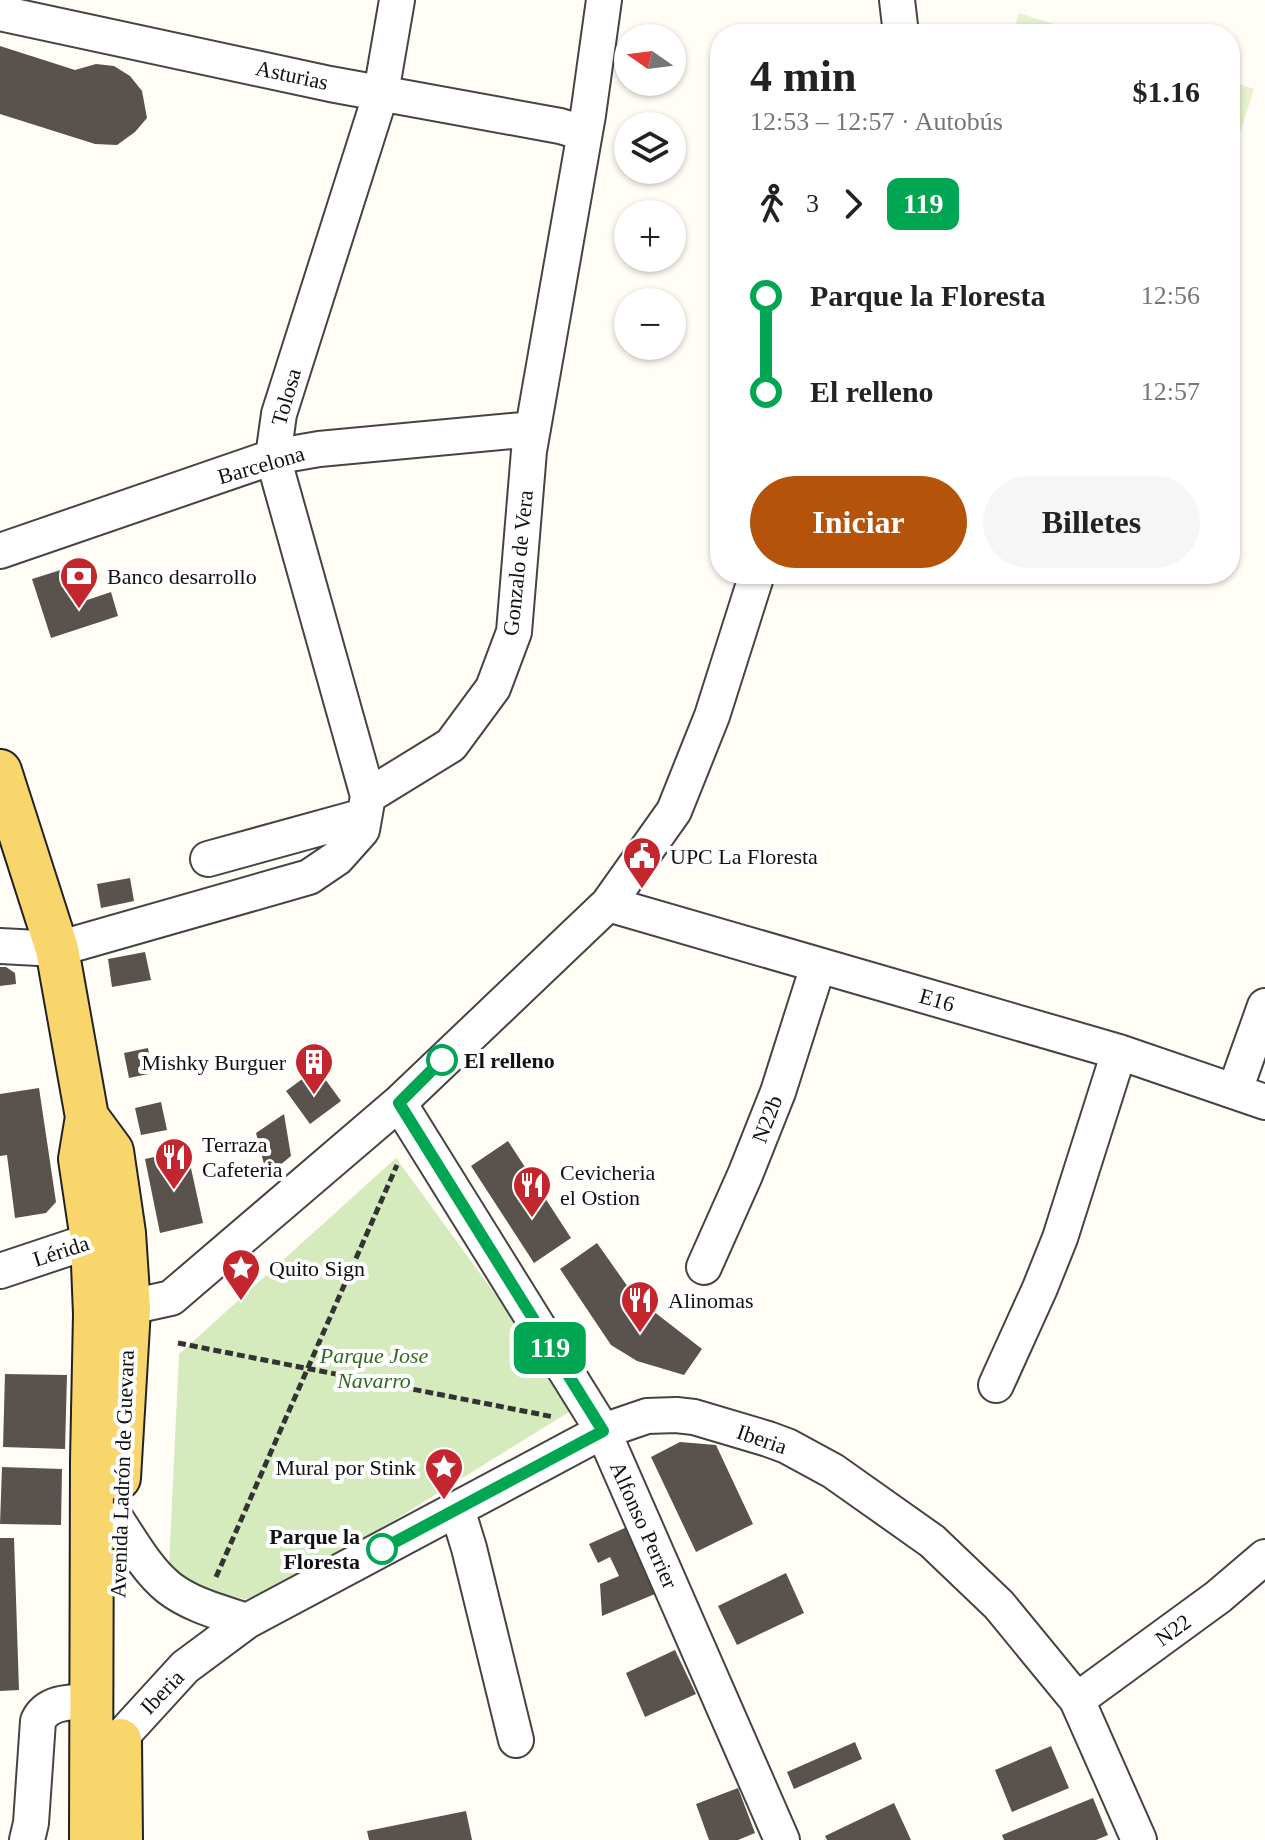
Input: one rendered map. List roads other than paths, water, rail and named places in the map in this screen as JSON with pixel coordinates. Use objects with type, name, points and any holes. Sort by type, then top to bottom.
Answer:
[{"type":"main road","name":"Avenida Ladrón de Guevara","points":[[0,771],[57,949],[87,1117],[80,1159],[108,1237],[117,1520],[121,1840]]},
{"type":"main road","name":"Avenida Ladrón de Guevara","points":[[91,1840],[92,1461],[112,1311]]},
{"type":"main road","points":[[92,1461],[117,1520]]},
{"type":"street","name":"Tolosa","points":[[366,806],[273,457],[279,414],[381,93],[397,0]]},
{"type":"street","name":"Gonzalo de Vera","points":[[0,946],[57,949],[309,877],[337,858],[362,830],[366,806],[451,745],[493,688],[514,632],[529,451],[604,0]]},
{"type":"street","points":[[897,0],[900,24]]},
{"type":"street","name":"Asturias","points":[[0,13],[584,133]]},
{"type":"street","name":"Barcelona","points":[[0,551],[273,457],[319,449],[533,429]]},
{"type":"street","points":[[112,1311],[171,1298],[399,1103],[608,904],[674,811],[712,716],[754,584]]},
{"type":"street","points":[[208,859],[366,806]]},
{"type":"street","name":"E16","points":[[608,904],[1119,1052],[1250,1096]]},
{"type":"street","name":"N22b","points":[[704,1267],[778,1092],[818,966]]},
{"type":"street","points":[[1250,1096],[1265,1006]]},
{"type":"street","points":[[996,1385],[1060,1238],[1119,1052]]},
{"type":"street","name":"Alfonso Perrier","points":[[399,1103],[603,1431],[782,1840]]},
{"type":"street","name":"Lérida","points":[[0,1271],[108,1237]]},
{"type":"street","name":"Iberia","points":[[120,1738],[185,1667],[247,1621],[603,1431],[636,1419],[659,1415],[694,1417],[768,1439],[814,1460],[909,1523],[955,1560],[999,1605],[1077,1700],[1139,1840]]},
{"type":"street","points":[[457,1509],[516,1740]]},
{"type":"street","points":[[117,1520],[144,1563],[171,1592],[203,1608],[247,1621]]},
{"type":"street","name":"N22","points":[[1077,1700],[1218,1597],[1265,1557]]},
{"type":"street","points":[[27,1840],[31,1823],[38,1721],[43,1710],[92,1701]]},
{"type":"place","name":"Banco desarrollo","points":[[79,610]]},
{"type":"place","name":"UPC La Floresta","points":[[642,890]]},
{"type":"place","name":"El relleno","points":[[442,1060]]},
{"type":"place","name":"Mishky Burguer","points":[[314,1096]]},
{"type":"place","name":"Terraza Cafeteria","points":[[174,1191]]},
{"type":"place","name":"Cevicheria el Ostion","points":[[532,1219]]},
{"type":"place","name":"Quito Sign","points":[[241,1302]]},
{"type":"place","name":"Alinomas","points":[[640,1334]]},
{"type":"place","name":"Mural por Stink","points":[[444,1501]]},
{"type":"place","name":"Parque la Floresta","points":[[382,1549]]},
{"type":"park label","name":"Parque Jose Navarro","points":[[374,1368]]}]
